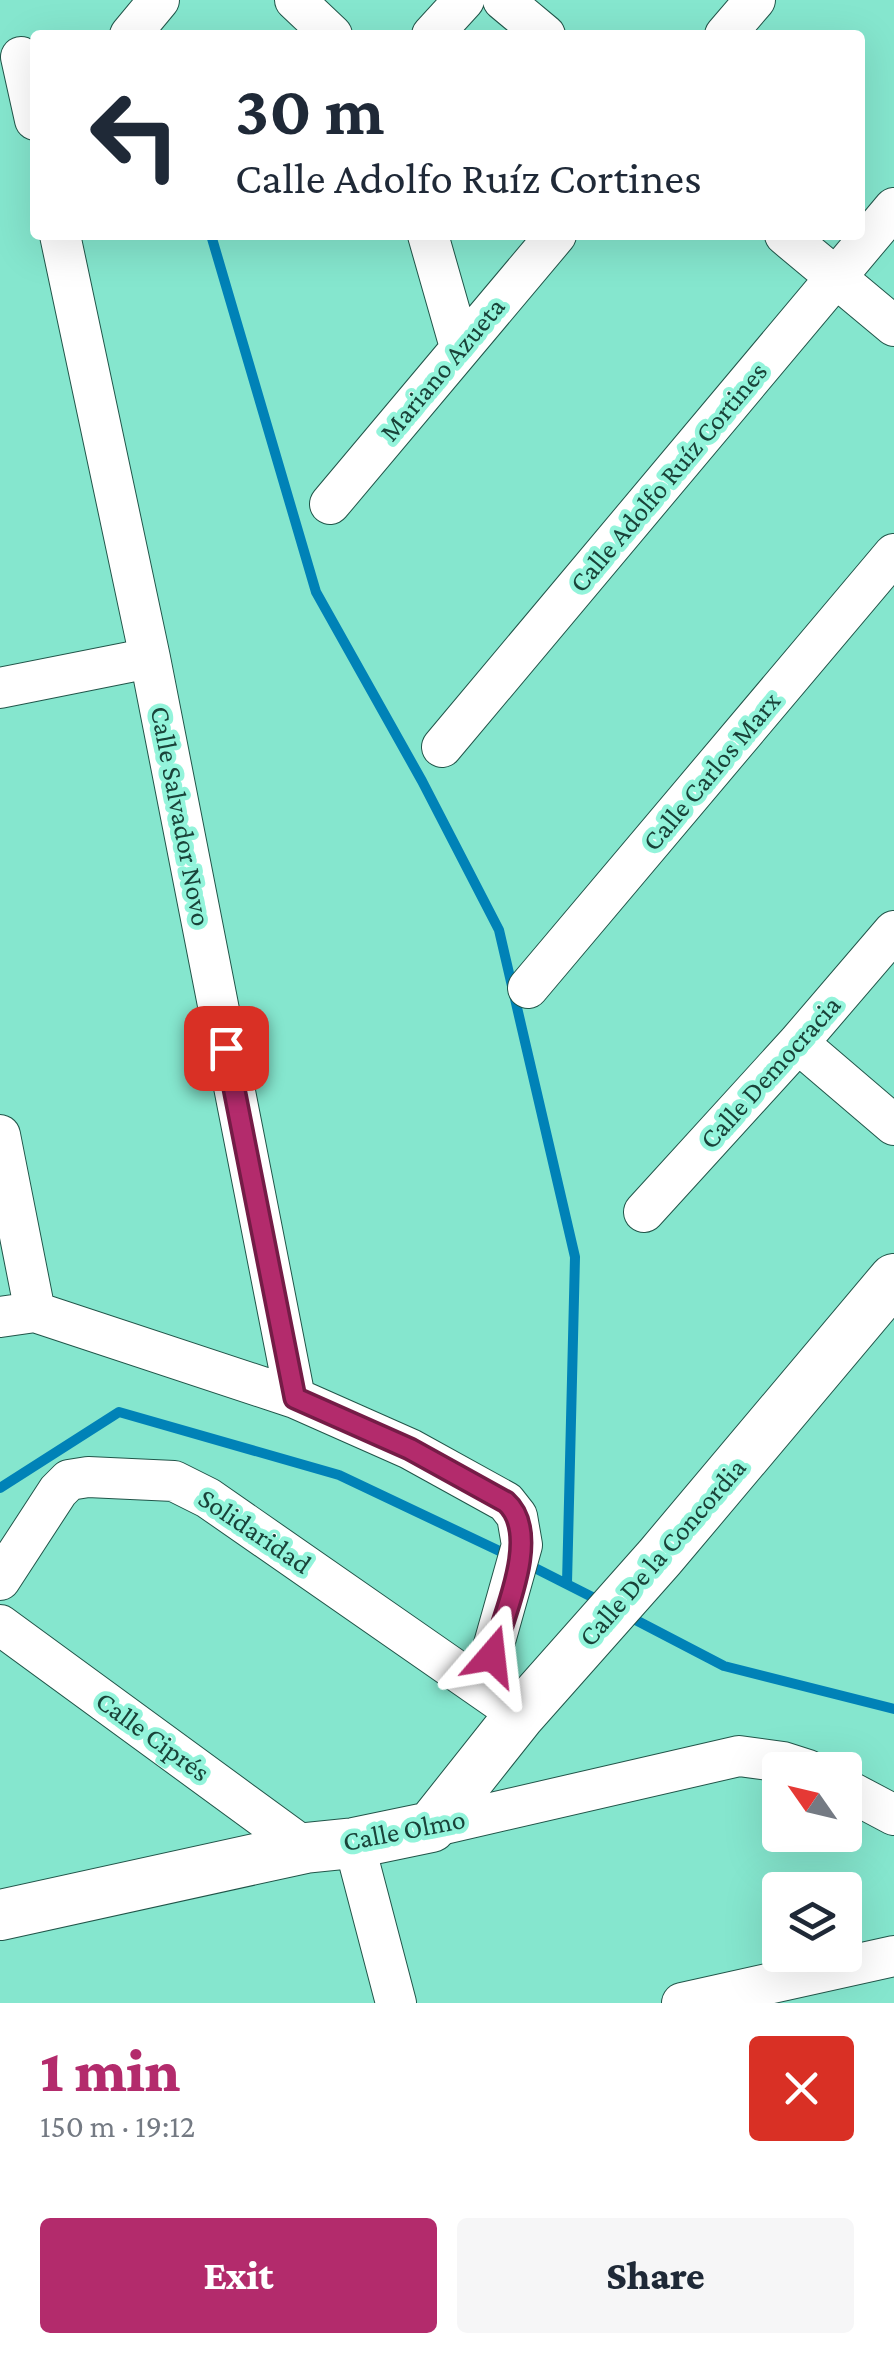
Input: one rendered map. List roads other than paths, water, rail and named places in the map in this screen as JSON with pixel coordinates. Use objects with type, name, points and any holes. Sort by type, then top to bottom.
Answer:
[{"type":"street","points":[[295,0],[327,30]]},
{"type":"street","points":[[437,30],[464,0]]},
{"type":"street","points":[[503,0],[539,30]]},
{"type":"street","points":[[730,30],[755,0]]},
{"type":"street","points":[[21,57],[30,98]]},
{"type":"street","name":"Calle Adolfo Ruíz Cortines","points":[[442,747],[894,208]]},
{"type":"street","name":"Calle Salvador Novo","points":[[61,240],[150,658],[295,1398]]},
{"type":"street","points":[[429,240],[460,346]]},
{"type":"street","name":"Mariano Azueta","points":[[330,504],[552,240]]},
{"type":"street","points":[[790,240],[894,326]]},
{"type":"street","name":"Calle Carlos Marx","points":[[528,988],[894,554]]},
{"type":"street","points":[[0,688],[150,658]]},
{"type":"street","name":"Calle Democracia","points":[[644,1212],[894,931]]},
{"type":"street","points":[[798,1043],[894,1125]]},
{"type":"street","points":[[0,1135],[17,1315],[295,1398],[410,1449],[512,1508],[521,1528],[520,1562],[500,1701]]},
{"type":"street","name":"Calle De la Concordia","points":[[431,1826],[500,1701],[581,1647],[894,1279]]},
{"type":"street","name":"Solidaridad","points":[[0,1580],[69,1480],[174,1480],[208,1498],[500,1701]]},
{"type":"street","name":"Calle Ciprés","points":[[0,1625],[305,1848]]},
{"type":"street","name":"Calle Olmo","points":[[0,1915],[305,1848],[431,1826],[740,1756],[762,1759]]},
{"type":"street","points":[[862,1798],[894,1814]]},
{"type":"street","points":[[354,1842],[396,2003]]},
{"type":"street","points":[[682,2003],[894,1956]]},
{"type":"waterway","points":[[212,240],[316,592],[422,781],[499,930],[575,1257],[567,1583]]},
{"type":"waterway","points":[[0,1488],[119,1412],[339,1475],[510,1556]]},
{"type":"waterway","points":[[525,1563],[604,1603]]},
{"type":"waterway","points":[[628,1616],[724,1666],[894,1709]]}]
